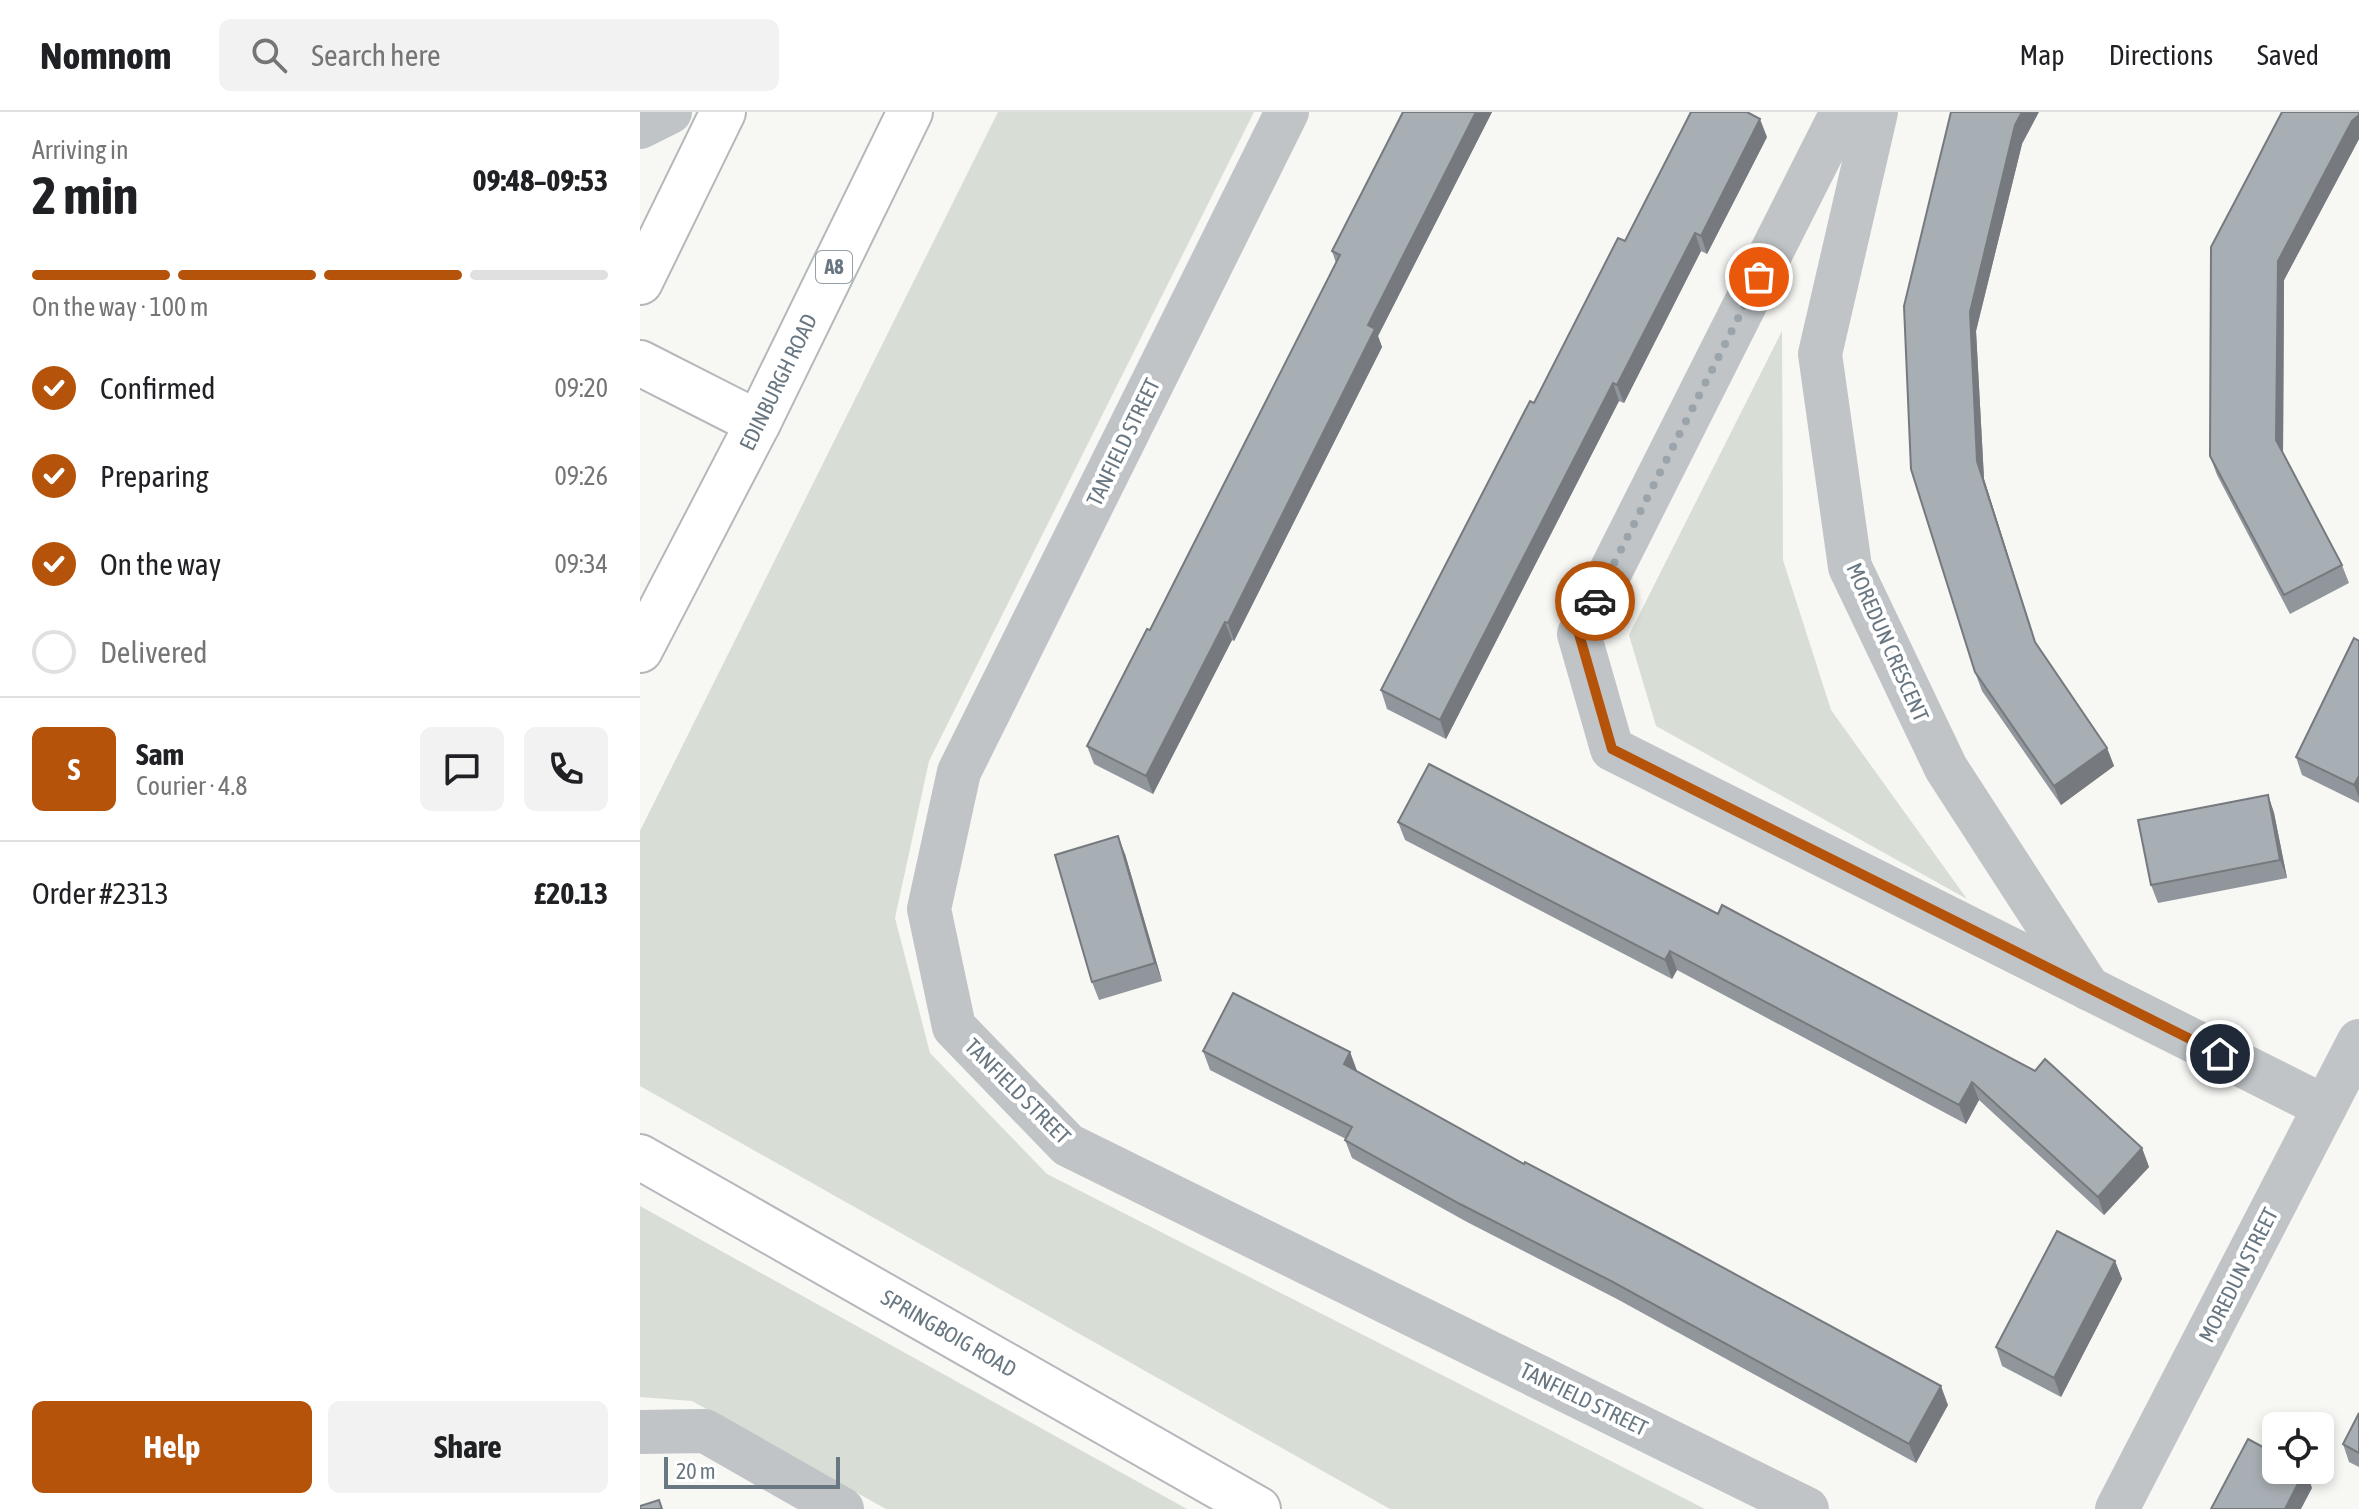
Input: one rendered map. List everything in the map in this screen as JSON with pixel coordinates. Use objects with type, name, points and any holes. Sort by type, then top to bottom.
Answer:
[{"type":"main road","points":[[640,282],[723,112]]},
{"type":"main road","name":"EDINBURGH ROAD","points":[[640,650],[758,423],[910,112]]},
{"type":"main road","points":[[640,363],[758,423]]},
{"type":"main road","name":"SPRINGBOIG ROAD","points":[[640,1157],[1258,1509]]},
{"type":"street","points":[[640,127],[670,112]]},
{"type":"street","name":"TANFIELD STREET","points":[[1287,112],[959,772],[929,909],[954,1027],[1068,1145],[1807,1509]]},
{"type":"street","points":[[1842,112],[1579,634],[1612,749],[2325,1107]]},
{"type":"street","name":"MOREDUN CRESCENT","points":[[1876,112],[1820,354],[1850,567],[1946,768],[2089,989]]},
{"type":"street","name":"MOREDUN STREET","points":[[2117,1509],[2359,1041]]},
{"type":"street","points":[[640,1432],[705,1431],[842,1509]]},
{"type":"shaded area","points":[[998,112],[1254,112],[929,761],[895,918],[930,1053],[1047,1174],[1705,1509],[1390,1509],[640,1086],[640,831]]},
{"type":"shaded area","points":[[1782,331],[1783,560],[1831,710],[1967,899],[1656,726],[1629,635]]},
{"type":"shaded area","points":[[640,1206],[1187,1509],[886,1509],[692,1401],[640,1397]]},
{"type":"building","points":[[1403,112],[1476,112],[1368,325],[1375,329],[1228,623],[1225,622],[1146,776],[1087,746],[1147,629],[1150,630],[1340,255],[1332,251]]},
{"type":"building","points":[[1691,112],[1747,112],[1760,119],[1701,236],[1695,233],[1617,385],[1613,383],[1440,720],[1381,690],[1530,401],[1534,403],[1618,238],[1625,241]]},
{"type":"building","points":[[1951,112],[2022,112],[2015,125],[1970,312],[1977,461],[2035,642],[2107,748],[2054,786],[1975,672],[1911,469],[1904,306]]},
{"type":"building","points":[[2282,112],[2359,112],[2278,261],[2276,440],[2342,565],[2284,595],[2210,456],[2211,247]]},
{"type":"building","points":[[2354,638],[2359,641],[2359,776],[2354,785],[2296,757]]},
{"type":"building","points":[[1429,764],[1718,914],[1722,905],[2035,1071],[2045,1059],[2142,1148],[2098,1197],[1972,1082],[1959,1105],[1670,951],[1665,960],[1398,822]]},
{"type":"building","points":[[2268,795],[2280,860],[2151,885],[2138,820]]},
{"type":"building","points":[[1118,836],[1155,963],[1092,982],[1055,855]]},
{"type":"building","points":[[1233,993],[1350,1052],[1344,1064],[1524,1164],[1676,1242],[1941,1386],[1909,1444],[1345,1140],[1352,1127],[1203,1051]]},
{"type":"building","points":[[2057,1231],[2115,1261],[2054,1378],[1996,1347]]},
{"type":"building","points":[[2359,1413],[2359,1453],[2343,1444]]},
{"type":"building","points":[[2248,1439],[2262,1446],[2262,1484],[2298,1484],[2285,1509],[2211,1509]]},
{"type":"building","points":[[659,1500],[662,1509],[640,1509],[640,1506]]},
{"type":"way so far","points":[[1595,601],[1759,277]]},
{"type":"route","points":[[1595,601],[1579,634],[1612,749],[2220,1054]]}]
